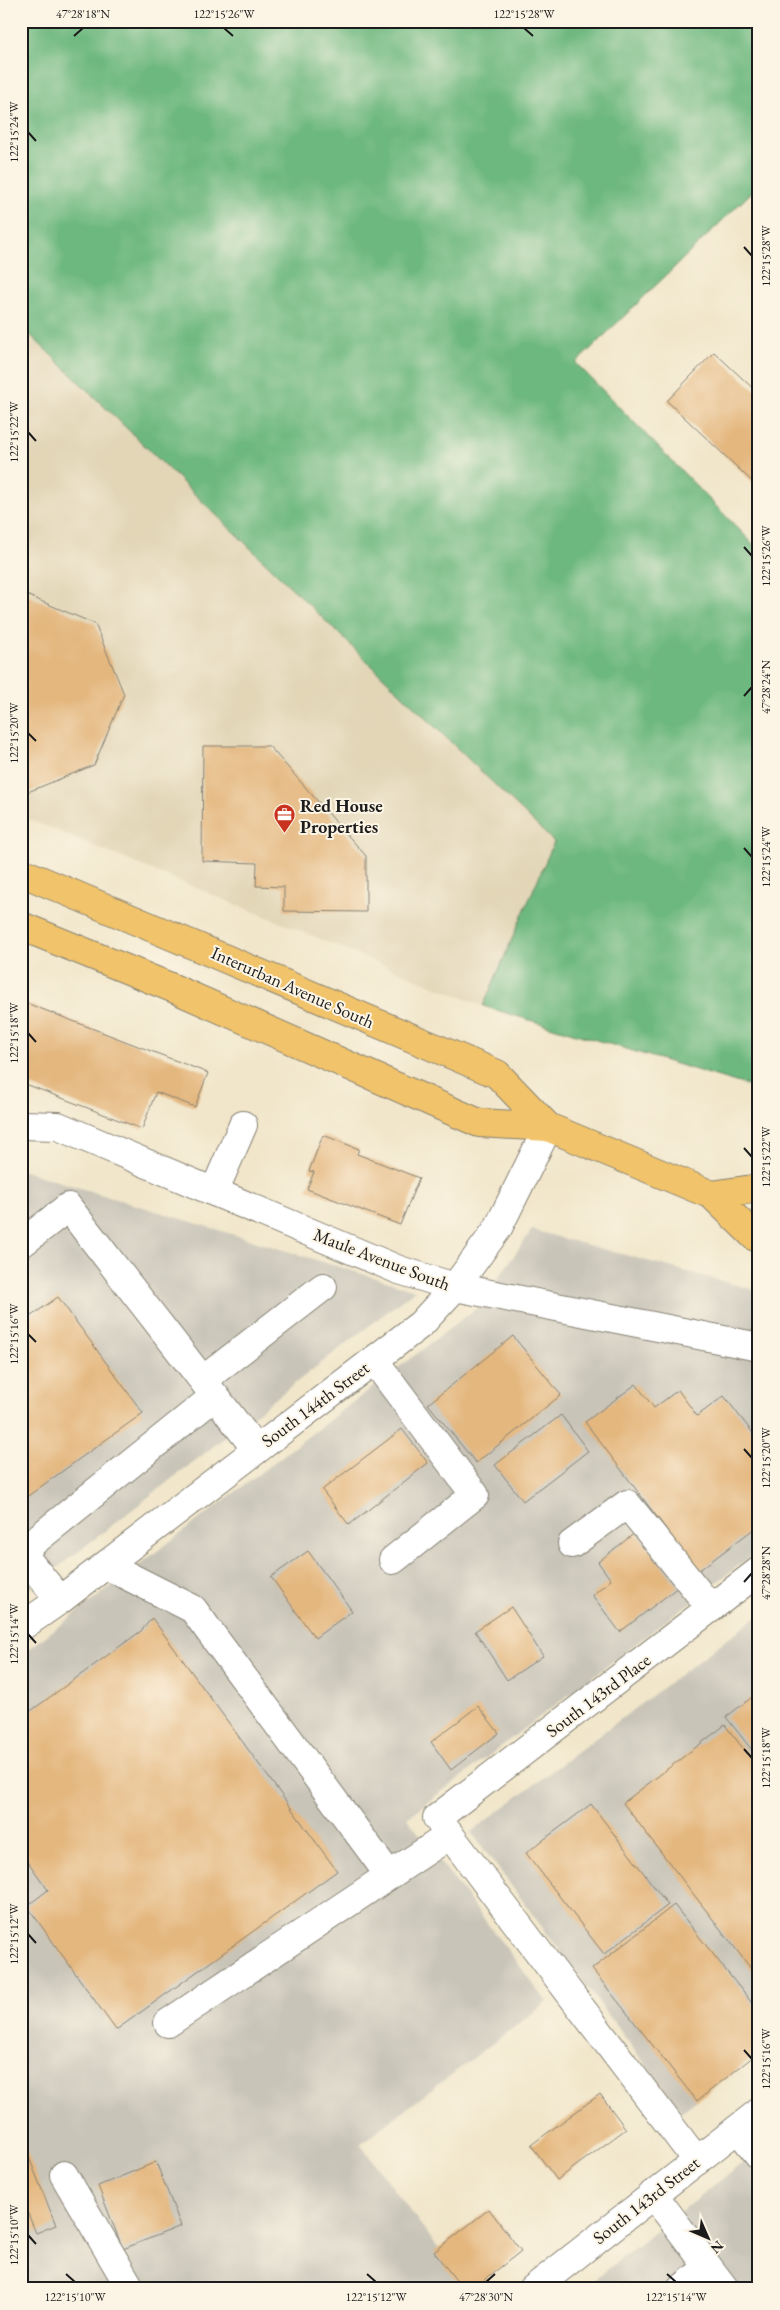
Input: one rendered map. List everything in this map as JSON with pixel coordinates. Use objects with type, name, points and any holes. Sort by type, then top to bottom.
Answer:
[{"type":"main road","name":"Interurban Avenue South","points":[[21,872],[497,1074],[548,1127]]},
{"type":"main road","name":"Interurban Avenue South","points":[[21,926],[174,989],[479,1123],[548,1127],[712,1195],[755,1237],[759,1238]]},
{"type":"main road","points":[[712,1195],[759,1188]]},
{"type":"street","name":"Maule Avenue South","points":[[21,1125],[58,1126],[399,1270],[455,1287],[759,1347]]},
{"type":"street","points":[[214,1192],[243,1125]]},
{"type":"street","name":"South 144th Street","points":[[21,1626],[60,1600],[421,1324],[455,1287],[498,1228],[548,1127]]},
{"type":"street","points":[[21,1244],[68,1207],[256,1449]]},
{"type":"street","points":[[60,1600],[21,1552],[323,1287]]},
{"type":"street","points":[[374,1360],[475,1495],[393,1560]]},
{"type":"street","points":[[572,1544],[627,1504],[711,1608]]},
{"type":"street","points":[[106,1565],[193,1609],[390,1875]]},
{"type":"street","name":"South 143rd Place","points":[[168,2023],[390,1875],[443,1826],[759,1571]]},
{"type":"street","points":[[443,1826],[697,2161]]},
{"type":"street","name":"South 143rd Street","points":[[533,2289],[759,2112]]},
{"type":"street","points":[[738,2129],[759,2155]]},
{"type":"street","points":[[64,2175],[130,2289]]},
{"type":"street","points":[[654,2194],[724,2289]]},
{"type":"street","points":[[681,2289],[708,2267]]},
{"type":"shaded area","points":[[21,326],[554,842],[483,1006],[21,816]]},
{"type":"shaded area","points":[[21,1170],[415,1290],[21,1596]]},
{"type":"shaded area","points":[[532,1230],[759,1291],[759,1550],[407,1818],[547,2002],[360,2144],[469,2289],[21,2289],[21,1655],[478,1307]]},
{"type":"shaded area","points":[[759,1615],[759,2053],[681,2112],[471,1832]]},
{"type":"shaded area","points":[[759,2150],[759,2289],[583,2289],[627,2254]]},
{"type":"green space","points":[[21,21],[759,21],[759,185],[576,363],[759,550],[759,1089],[483,1006],[554,842],[21,326]]},
{"type":"building","points":[[714,352],[759,394],[759,488],[667,401]]},
{"type":"building","points":[[24,594],[95,624],[124,694],[94,765],[23,794],[21,793],[21,595]]},
{"type":"building","points":[[203,746],[269,746],[366,856],[366,912],[284,911],[284,887],[256,886],[257,863],[202,861]]},
{"type":"building","points":[[21,1001],[208,1073],[195,1107],[156,1092],[142,1129],[23,1083],[21,1088]]},
{"type":"building","points":[[323,1135],[359,1149],[357,1154],[419,1178],[400,1225],[307,1189],[314,1172],[309,1171]]},
{"type":"building","points":[[58,1297],[143,1413],[21,1501],[21,1323]]},
{"type":"building","points":[[513,1336],[561,1395],[476,1463],[428,1404]]},
{"type":"building","points":[[636,1384],[654,1408],[678,1390],[697,1416],[724,1396],[759,1441],[759,1525],[698,1571],[585,1422]]},
{"type":"building","points":[[561,1415],[588,1451],[523,1501],[495,1465]]},
{"type":"building","points":[[402,1429],[428,1463],[349,1525],[322,1490]]},
{"type":"building","points":[[636,1532],[678,1587],[620,1632],[592,1595],[611,1580],[598,1562]]},
{"type":"building","points":[[308,1551],[352,1611],[315,1638],[271,1577]]},
{"type":"building","points":[[511,1607],[543,1656],[507,1680],[475,1631]]},
{"type":"building","points":[[152,1618],[337,1871],[116,2030],[27,1906],[48,1890],[21,1852],[21,1718],[141,1631]]},
{"type":"building","points":[[759,1692],[759,1759],[726,1717]]},
{"type":"building","points":[[478,1706],[499,1733],[451,1770],[431,1742]]},
{"type":"building","points":[[725,1725],[759,1769],[759,1979],[623,1803]]},
{"type":"building","points":[[591,1804],[668,1905],[604,1954],[526,1853]]},
{"type":"building","points":[[674,1905],[759,2012],[759,2052],[697,2101],[592,1969]]},
{"type":"building","points":[[600,2094],[626,2129],[557,2180],[531,2145]]},
{"type":"building","points":[[26,2150],[56,2225],[36,2233],[21,2197],[21,2152]]},
{"type":"building","points":[[156,2162],[181,2226],[123,2249],[98,2186]]},
{"type":"building","points":[[489,2209],[521,2251],[473,2289],[463,2289],[434,2252]]},
{"type":"place","name":"Red House Properties","points":[[284,834]]}]
